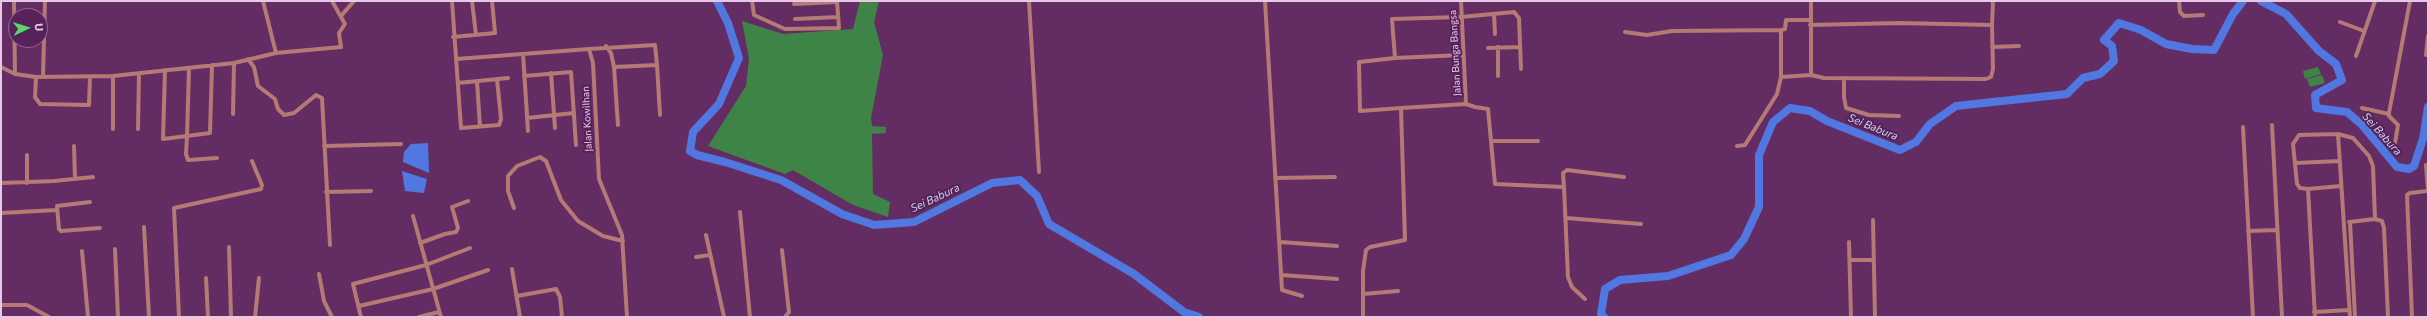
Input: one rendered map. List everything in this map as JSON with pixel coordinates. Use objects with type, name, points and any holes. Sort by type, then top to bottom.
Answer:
[{"type":"street","points":[[14,1],[15,74]]},
{"type":"street","points":[[43,77],[45,1]]},
{"type":"street","points":[[263,1],[276,53]]},
{"type":"street","points":[[1,67],[15,74],[36,77],[113,76],[234,63],[276,53],[341,47],[339,33],[345,24],[332,1]]},
{"type":"street","points":[[341,16],[354,1]]},
{"type":"street","points":[[452,1],[453,37],[458,83],[460,127],[500,125],[497,79]]},
{"type":"street","points":[[472,1],[476,35]]},
{"type":"street","points":[[453,37],[495,33],[492,1]]},
{"type":"street","points":[[752,1],[754,15],[782,29],[839,28],[837,1],[794,4]]},
{"type":"street","points":[[1029,1],[1039,172]]},
{"type":"street","points":[[1265,1],[1283,291],[1302,296]]},
{"type":"street","name":"Jalan Bunga Bangsa","points":[[1461,1],[1462,55],[1466,104]]},
{"type":"street","points":[[1811,1],[1811,75]]},
{"type":"street","points":[[1781,77],[1811,75],[1814,77],[1844,78],[1986,79],[1991,77],[1993,69],[1993,1]]},
{"type":"street","points":[[2179,1],[2180,12],[2184,16],[2203,15]]},
{"type":"street","points":[[2356,56],[2375,1]]},
{"type":"street","points":[[2389,114],[2410,1]]},
{"type":"street","points":[[1395,58],[1392,19],[1461,17],[1514,12],[1517,14],[1521,69]]},
{"type":"street","points":[[1494,14],[1495,34]]},
{"type":"street","points":[[795,19],[838,17]]},
{"type":"street","points":[[1737,146],[1744,146],[1777,94],[1781,77],[1782,30],[1785,29],[1786,20],[1810,20]]},
{"type":"street","points":[[2340,22],[2364,31]]},
{"type":"street","points":[[1810,25],[1899,23],[1992,25]]},
{"type":"street","points":[[1625,32],[1647,35],[1672,31],[1782,30]]},
{"type":"street","points":[[2426,55],[2428,36]]},
{"type":"street","points":[[456,60],[589,49],[606,46],[654,44],[657,65],[660,115]]},
{"type":"street","points":[[606,46],[611,53],[614,68],[618,124]]},
{"type":"street","points":[[1488,48],[1520,46]]},
{"type":"street","points":[[1992,47],[2019,46]]},
{"type":"street","points":[[1498,47],[1498,76]]},
{"type":"street","name":"Jalan Kowilhan","points":[[589,49],[592,63],[599,179],[624,241],[627,317]]},
{"type":"street","points":[[523,54],[528,131]]},
{"type":"street","points":[[1462,55],[1395,58],[1359,62],[1360,111],[1466,104],[1475,108],[1488,109],[1495,184],[1564,187]]},
{"type":"street","points":[[248,59],[254,67],[258,86],[275,99],[278,109],[284,115],[300,110],[314,96],[321,97],[330,245]]},
{"type":"street","points":[[233,114],[234,63]]},
{"type":"street","points":[[165,70],[163,139],[210,134],[212,65]]},
{"type":"street","points":[[614,68],[657,65]]},
{"type":"street","points":[[189,68],[188,160],[217,158]]},
{"type":"street","points":[[524,76],[571,72],[576,145]]},
{"type":"street","points":[[138,129],[139,73]]},
{"type":"street","points":[[551,73],[554,128]]},
{"type":"street","points":[[113,76],[113,128]]},
{"type":"street","points":[[36,77],[35,97],[40,104],[89,105],[90,77]]},
{"type":"street","points":[[458,83],[508,78]]},
{"type":"street","points":[[1844,78],[1844,97],[1846,108],[1869,114],[1899,116]]},
{"type":"street","points":[[477,81],[480,127]]},
{"type":"street","points":[[1363,317],[1364,260],[1366,250],[1370,247],[1405,240],[1401,108]]},
{"type":"street","points":[[2362,108],[2389,114],[2398,125],[2395,143]]},
{"type":"street","points":[[528,118],[574,113]]},
{"type":"street","points":[[2272,125],[2282,317]]},
{"type":"street","points":[[2244,127],[2253,317]]},
{"type":"street","points":[[2338,134],[2350,317]]},
{"type":"street","points":[[2341,186],[2308,189],[2298,186],[2293,144],[2296,137],[2302,135],[2338,134],[2353,138],[2372,161],[2375,219]]},
{"type":"street","points":[[1492,141],[1538,141]]},
{"type":"street","points":[[324,146],[401,144]]},
{"type":"street","points":[[74,146],[75,178]]},
{"type":"street","points":[[27,155],[27,183]]},
{"type":"street","points":[[514,208],[508,191],[508,176],[517,166],[540,157],[546,161],[561,200],[578,221],[598,234],[610,239],[624,241]]},
{"type":"street","points":[[179,317],[174,208],[260,189],[262,185],[252,161]]},
{"type":"street","points":[[2295,163],[2340,161]]},
{"type":"street","points":[[2412,317],[2407,195],[2410,193],[2428,191],[2426,165]]},
{"type":"street","points":[[1585,299],[1572,287],[1568,277],[1564,173],[1567,170],[1624,177]]},
{"type":"street","points":[[1,183],[27,183],[93,177]]},
{"type":"street","points":[[1275,178],[1335,177]]},
{"type":"street","points":[[2308,189],[2315,317]]},
{"type":"street","points":[[326,192],[371,191]]},
{"type":"street","points":[[420,243],[445,234],[456,232],[458,228],[452,208],[468,201]]},
{"type":"street","points":[[1,213],[56,210],[58,206],[90,202]]},
{"type":"street","points":[[56,210],[61,231],[100,228]]},
{"type":"street","points":[[740,212],[750,317]]},
{"type":"street","points":[[413,216],[441,317]]},
{"type":"street","points":[[1566,218],[1641,224]]},
{"type":"street","points":[[2344,222],[2375,219],[2382,221],[2384,228],[2388,317]]},
{"type":"street","points":[[1873,220],[1875,317]]},
{"type":"street","points":[[2350,222],[2355,317]]},
{"type":"street","points":[[144,227],[149,317]]},
{"type":"street","points":[[2248,231],[2277,230]]},
{"type":"street","points":[[706,235],[724,317]]},
{"type":"street","points":[[1280,242],[1337,246]]},
{"type":"street","points":[[1849,242],[1851,317]]},
{"type":"street","points":[[229,247],[231,317]]},
{"type":"street","points":[[361,317],[354,284],[426,265],[470,248]]},
{"type":"street","points":[[115,249],[118,317]]},
{"type":"street","points":[[782,250],[789,312],[785,317]]},
{"type":"street","points":[[82,251],[88,317]]},
{"type":"street","points":[[696,257],[710,255]]},
{"type":"street","points":[[1850,260],[1873,260]]},
{"type":"street","points":[[512,269],[520,317]]},
{"type":"street","points":[[359,306],[433,289],[488,270]]},
{"type":"street","points":[[319,274],[324,301],[332,317]]},
{"type":"street","points":[[1282,275],[1338,279]]},
{"type":"street","points":[[206,278],[208,317]]},
{"type":"street","points":[[255,317],[259,278]]},
{"type":"street","points":[[517,296],[556,289],[560,297],[562,317]]},
{"type":"street","points":[[1363,294],[1398,292]]},
{"type":"street","points":[[1,305],[27,305],[49,317]]},
{"type":"street","points":[[2314,312],[2349,310]]},
{"type":"street","points":[[419,317],[440,312]]},
{"type":"green space","points":[[860,1],[879,1],[874,22],[883,55],[871,118],[872,126],[886,127],[886,133],[872,134],[873,194],[890,202],[888,217],[853,205],[793,170],[785,174],[708,146],[746,86],[749,59],[742,21],[783,34],[853,29]]},
{"type":"green space","points":[[2318,67],[2321,74],[2305,79],[2303,71]]},
{"type":"green space","points":[[2322,75],[2325,83],[2310,87],[2307,79]]},
{"type":"water","points":[[428,143],[429,173],[403,162],[404,152],[411,144]]},
{"type":"water","points":[[402,171],[427,179],[424,193],[405,191]]},
{"type":"waterway","name":"Sei Babura","points":[[717,1],[728,23],[739,58],[719,104],[693,132],[690,151],[697,155],[725,162],[781,180],[842,214],[874,225],[914,222],[992,183],[1020,180],[1037,196],[1049,224],[1134,274],[1184,312],[1199,317]]},
{"type":"waterway","name":"Sei Babura","points":[[1604,317],[1601,314],[1605,289],[1620,280],[1668,276],[1731,255],[1744,239],[1759,207],[1759,155],[1773,122],[1790,108],[1810,111],[1827,121],[1900,150],[1916,142],[1930,124],[1956,106],[2067,94],[2083,78],[2100,74],[2114,61],[2112,46],[2104,40],[2119,23],[2141,30],[2166,44],[2192,49],[2214,50],[2233,14],[2243,1]]},
{"type":"waterway","name":"Sei Babura","points":[[2261,1],[2286,14],[2319,51],[2336,64],[2342,80],[2315,95],[2316,108],[2347,112],[2362,125],[2397,167],[2409,169],[2414,166],[2423,139],[2428,107]]}]
